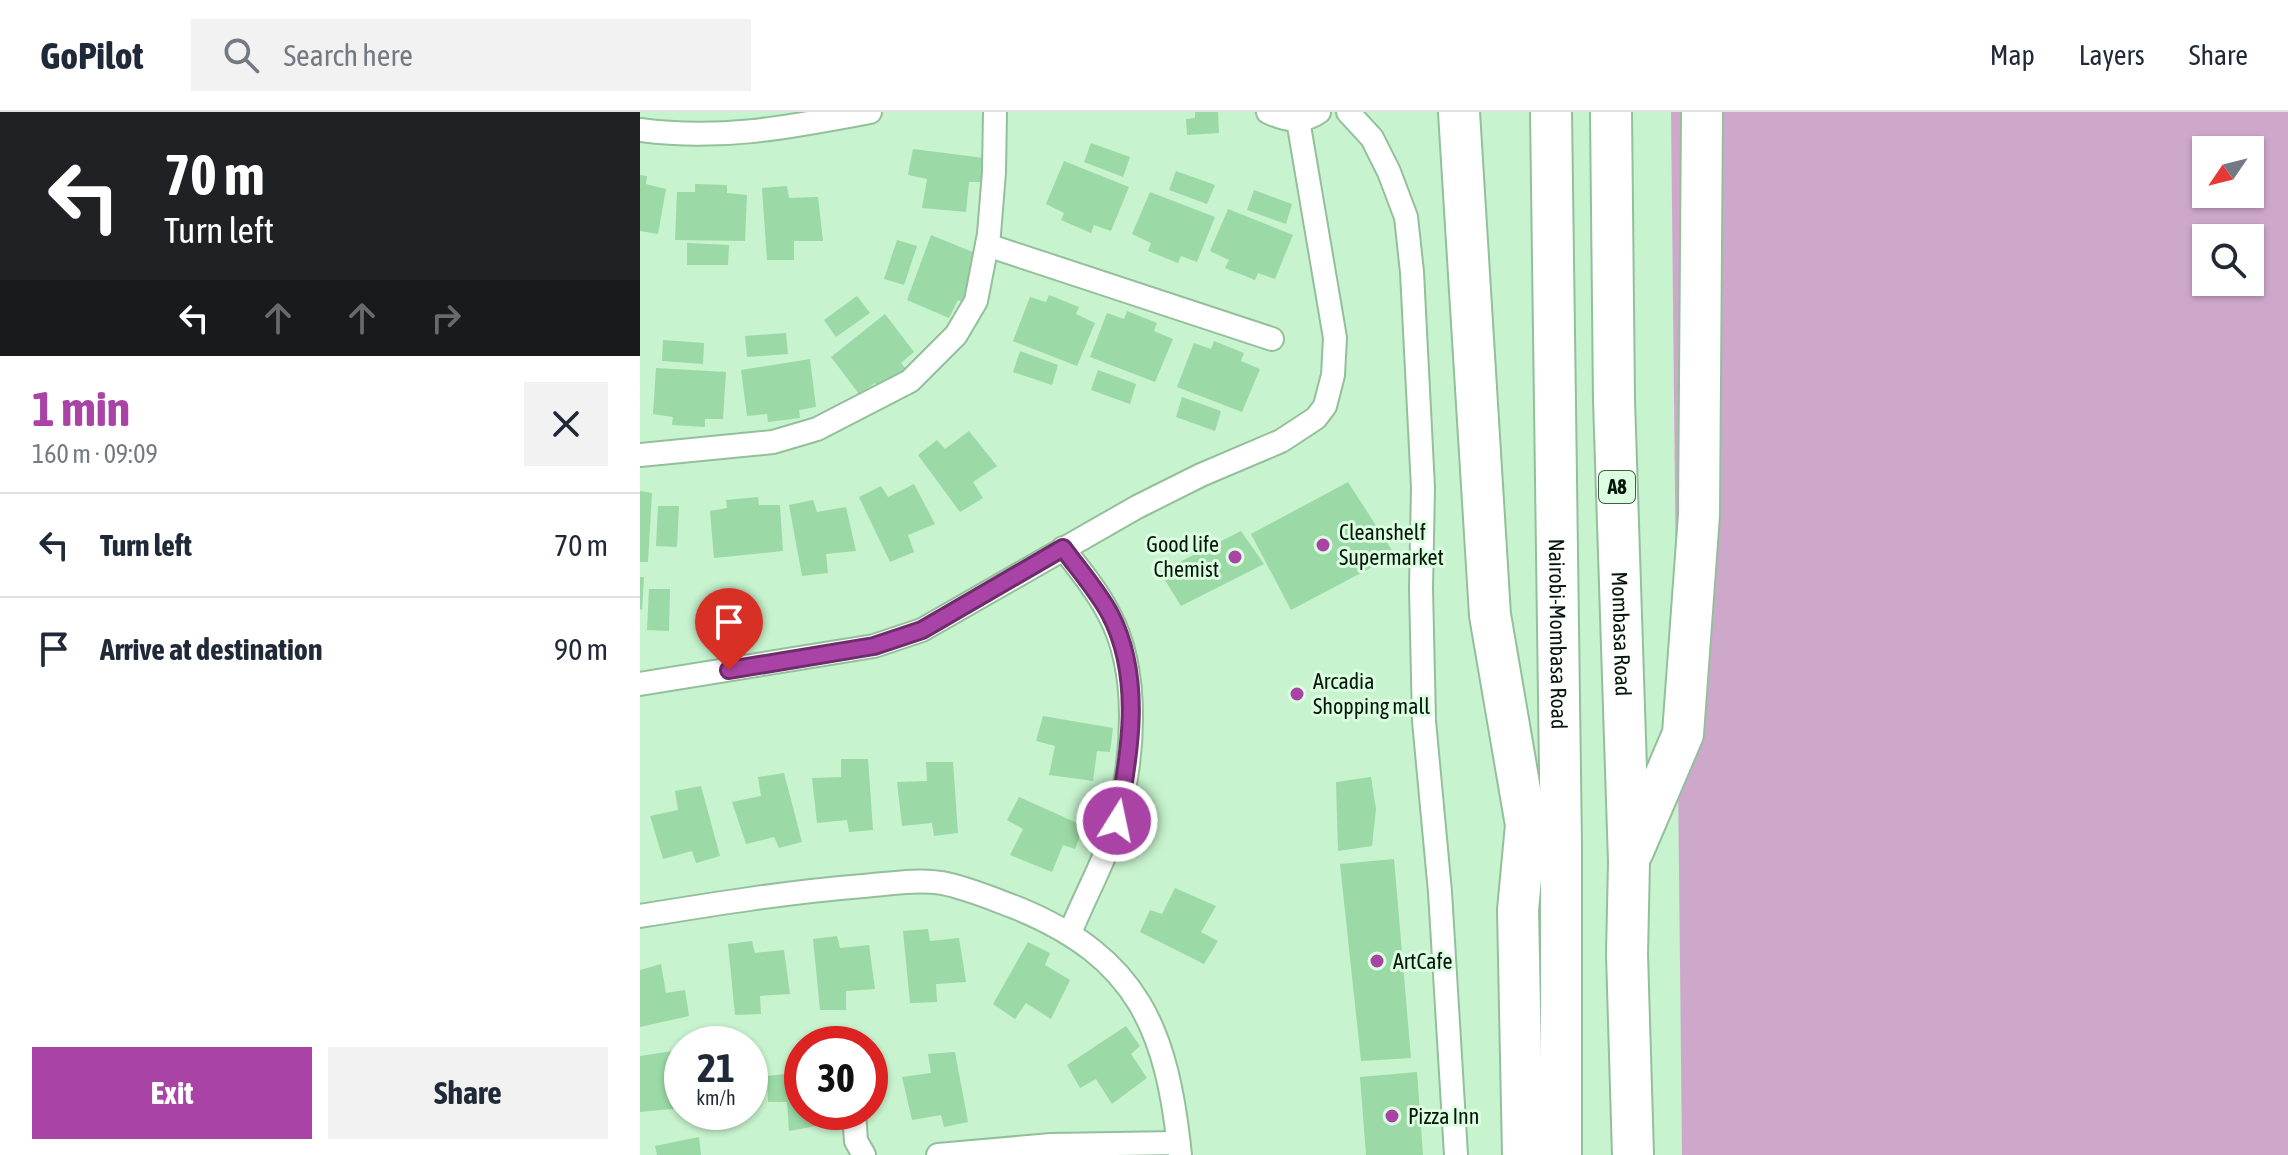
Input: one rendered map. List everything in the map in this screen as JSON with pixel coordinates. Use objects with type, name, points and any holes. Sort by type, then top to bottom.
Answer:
[{"type":"highway","points":[[1459,112],[1490,615],[1526,825],[1518,910],[1523,1155]]},
{"type":"highway","name":"Nairobi-Mombasa Road","points":[[1551,112],[1561,846],[1561,1155]]},
{"type":"highway","name":"Mombasa Road","points":[[1611,112],[1614,400],[1629,862],[1627,954],[1633,1155]]},
{"type":"highway","points":[[1629,862],[1683,734],[1699,515],[1702,112]]},
{"type":"highway","points":[[1526,825],[1561,846]]},
{"type":"street","points":[[640,130],[682,135],[766,131],[870,112]]},
{"type":"street","points":[[640,455],[722,449],[788,438],[817,429],[910,381],[956,335],[976,301],[987,245],[994,172],[995,112]]},
{"type":"street","points":[[640,684],[874,646],[922,630],[1175,487],[1281,441],[1316,418],[1325,406],[1333,375],[1335,338],[1309,116],[1283,119],[1268,112]]},
{"type":"street","points":[[1348,112],[1372,138],[1389,172],[1406,217],[1412,272],[1423,488],[1421,588],[1424,721],[1440,892],[1456,1155]]},
{"type":"street","points":[[987,245],[1272,339]]},
{"type":"street","points":[[1063,548],[1109,613],[1125,655],[1131,698],[1129,746],[1117,821],[1070,933]]},
{"type":"street","points":[[640,916],[792,892],[897,883],[941,883],[989,897],[1070,933],[1103,959],[1140,1001],[1157,1035],[1179,1149],[1051,1145],[938,1155]]},
{"type":"street","points":[[855,1130],[856,1141],[864,1155]]},
{"type":"shaded area","points":[[1671,112],[2288,112],[2288,1155],[1682,1155]]},
{"type":"building","points":[[1195,112],[1218,112],[1219,133],[1187,135],[1186,119],[1195,118]]},
{"type":"building","points":[[1091,143],[1130,157],[1123,177],[1084,162]]},
{"type":"building","points":[[913,149],[984,158],[982,182],[969,182],[966,212],[922,208],[927,179],[908,175]]},
{"type":"building","points":[[1064,161],[1129,187],[1111,231],[1094,225],[1091,233],[1061,220],[1064,213],[1046,204]]},
{"type":"building","points":[[1176,171],[1215,185],[1207,204],[1169,190]]},
{"type":"building","points":[[640,175],[647,176],[646,184],[666,189],[658,234],[640,231]]},
{"type":"building","points":[[695,184],[727,185],[727,193],[747,195],[745,241],[675,240],[677,192],[695,192]]},
{"type":"building","points":[[787,186],[789,198],[818,197],[823,241],[794,241],[794,260],[767,260],[762,188]]},
{"type":"building","points":[[1254,190],[1292,204],[1286,224],[1247,210]]},
{"type":"building","points":[[1150,192],[1215,217],[1197,262],[1181,256],[1178,263],[1148,251],[1151,243],[1132,234]]},
{"type":"building","points":[[1228,209],[1293,235],[1275,279],[1258,273],[1255,280],[1225,268],[1229,260],[1210,251]]},
{"type":"building","points":[[931,235],[975,253],[970,270],[977,273],[965,303],[958,300],[949,318],[907,300]]},
{"type":"building","points":[[897,240],[917,246],[904,285],[884,279]]},
{"type":"building","points":[[687,243],[729,245],[728,265],[687,265]]},
{"type":"building","points":[[1049,295],[1079,307],[1076,314],[1095,323],[1077,366],[1013,341],[1030,297],[1046,302]]},
{"type":"building","points":[[857,296],[870,313],[836,337],[824,320]]},
{"type":"building","points":[[1127,311],[1157,323],[1154,331],[1173,339],[1155,382],[1090,357],[1107,313],[1124,319]]},
{"type":"building","points":[[885,314],[914,352],[901,363],[906,369],[881,389],[875,383],[859,394],[831,357]]},
{"type":"building","points":[[786,333],[788,354],[747,357],[745,336]]},
{"type":"building","points":[[663,340],[704,343],[703,364],[662,361]]},
{"type":"building","points":[[1214,341],[1244,353],[1241,361],[1260,369],[1242,412],[1177,387],[1194,343],[1211,349]]},
{"type":"building","points":[[1020,351],[1058,365],[1052,385],[1013,372]]},
{"type":"building","points":[[810,359],[816,407],[799,410],[800,418],[768,422],[767,414],[747,416],[741,370]]},
{"type":"building","points":[[656,368],[726,372],[723,419],[705,419],[705,427],[672,425],[673,417],[653,414]]},
{"type":"building","points":[[1098,370],[1136,384],[1130,404],[1091,390]]},
{"type":"building","points":[[1182,397],[1221,411],[1215,431],[1176,417]]},
{"type":"building","points":[[969,431],[997,466],[973,482],[983,498],[960,512],[918,455],[937,440],[945,449]]},
{"type":"building","name":"Cleanshelf Supermarket","points":[[1348,482],[1395,555],[1291,610],[1251,534]]},
{"type":"building","points":[[914,484],[935,524],[908,535],[914,552],[890,562],[859,497],[881,486],[888,497]]},
{"type":"building","points":[[640,491],[652,493],[648,562],[640,562]]},
{"type":"building","points":[[758,497],[759,505],[780,505],[783,551],[714,558],[710,511],[727,508],[726,500]]},
{"type":"building","points":[[813,500],[817,512],[846,507],[856,551],[826,554],[828,573],[802,576],[789,505]]},
{"type":"building","points":[[658,506],[679,506],[677,547],[656,546]]},
{"type":"building","points":[[1241,531],[1264,564],[1181,606],[1160,572]]},
{"type":"building","points":[[640,577],[644,577],[642,610],[640,609]]},
{"type":"building","points":[[649,589],[670,589],[669,631],[647,630]]},
{"type":"building","points":[[1043,716],[1113,728],[1110,752],[1097,751],[1093,781],[1049,775],[1055,746],[1036,741]]},
{"type":"building","points":[[841,759],[868,759],[873,830],[849,832],[847,820],[817,823],[812,778],[841,777]]},
{"type":"building","points":[[926,762],[953,762],[958,833],[934,836],[932,823],[902,826],[897,782],[927,781]]},
{"type":"building","points":[[784,773],[802,842],[779,848],[774,837],[746,844],[732,802],[761,796],[758,777]]},
{"type":"building","points":[[1371,777],[1376,809],[1372,846],[1338,851],[1336,782]]},
{"type":"building","points":[[701,786],[720,856],[696,863],[692,851],[663,859],[650,816],[678,810],[675,791]]},
{"type":"building","points":[[1019,797],[1084,826],[1075,849],[1063,845],[1052,872],[1010,855],[1023,829],[1007,820]]},
{"type":"building","name":"ArtCafe","points":[[1394,859],[1411,1058],[1361,1061],[1340,864]]},
{"type":"building","points":[[1175,888],[1216,906],[1201,932],[1218,941],[1204,964],[1140,932],[1150,910],[1162,914]]},
{"type":"building","points":[[928,929],[930,941],[959,938],[966,982],[936,984],[937,1002],[910,1003],[903,931]]},
{"type":"building","points":[[837,936],[840,948],[869,945],[875,989],[846,991],[846,1010],[820,1010],[813,939]]},
{"type":"building","points":[[752,941],[755,953],[784,950],[790,994],[760,996],[761,1014],[735,1015],[728,944]]},
{"type":"building","points":[[1028,942],[1050,953],[1045,965],[1070,980],[1051,1019],[1026,1003],[1015,1019],[993,1004]]},
{"type":"building","points":[[661,964],[666,993],[685,990],[689,1016],[640,1027],[640,970]]},
{"type":"building","points":[[1126,1026],[1140,1046],[1131,1054],[1147,1078],[1112,1104],[1096,1079],[1080,1088],[1067,1065]]},
{"type":"building","points":[[664,1052],[664,1110],[640,1112],[640,1056]]},
{"type":"building","points":[[955,1052],[968,1122],[944,1127],[941,1115],[912,1120],[902,1077],[931,1073],[928,1054]]},
{"type":"building","name":"Pizza Inn","points":[[1417,1072],[1423,1155],[1366,1155],[1360,1077]]},
{"type":"building","points":[[784,1074],[784,1102],[768,1102],[768,1076]]},
{"type":"building","points":[[699,1137],[701,1155],[657,1155],[655,1146]]},
{"type":"place","name":"Cleanshelf Supermarket","points":[[1323,545]]},
{"type":"place","name":"Good life Chemist","points":[[1235,557]]},
{"type":"place","name":"Arcadia Shopping mall","points":[[1297,694]]},
{"type":"place","name":"ArtCafe","points":[[1377,961]]},
{"type":"place","name":"Pizza Inn","points":[[1392,1116]]},
{"type":"route","points":[[729,670],[874,646],[922,630],[1063,548],[1109,613],[1125,655],[1131,698],[1129,746],[1117,821]]}]
